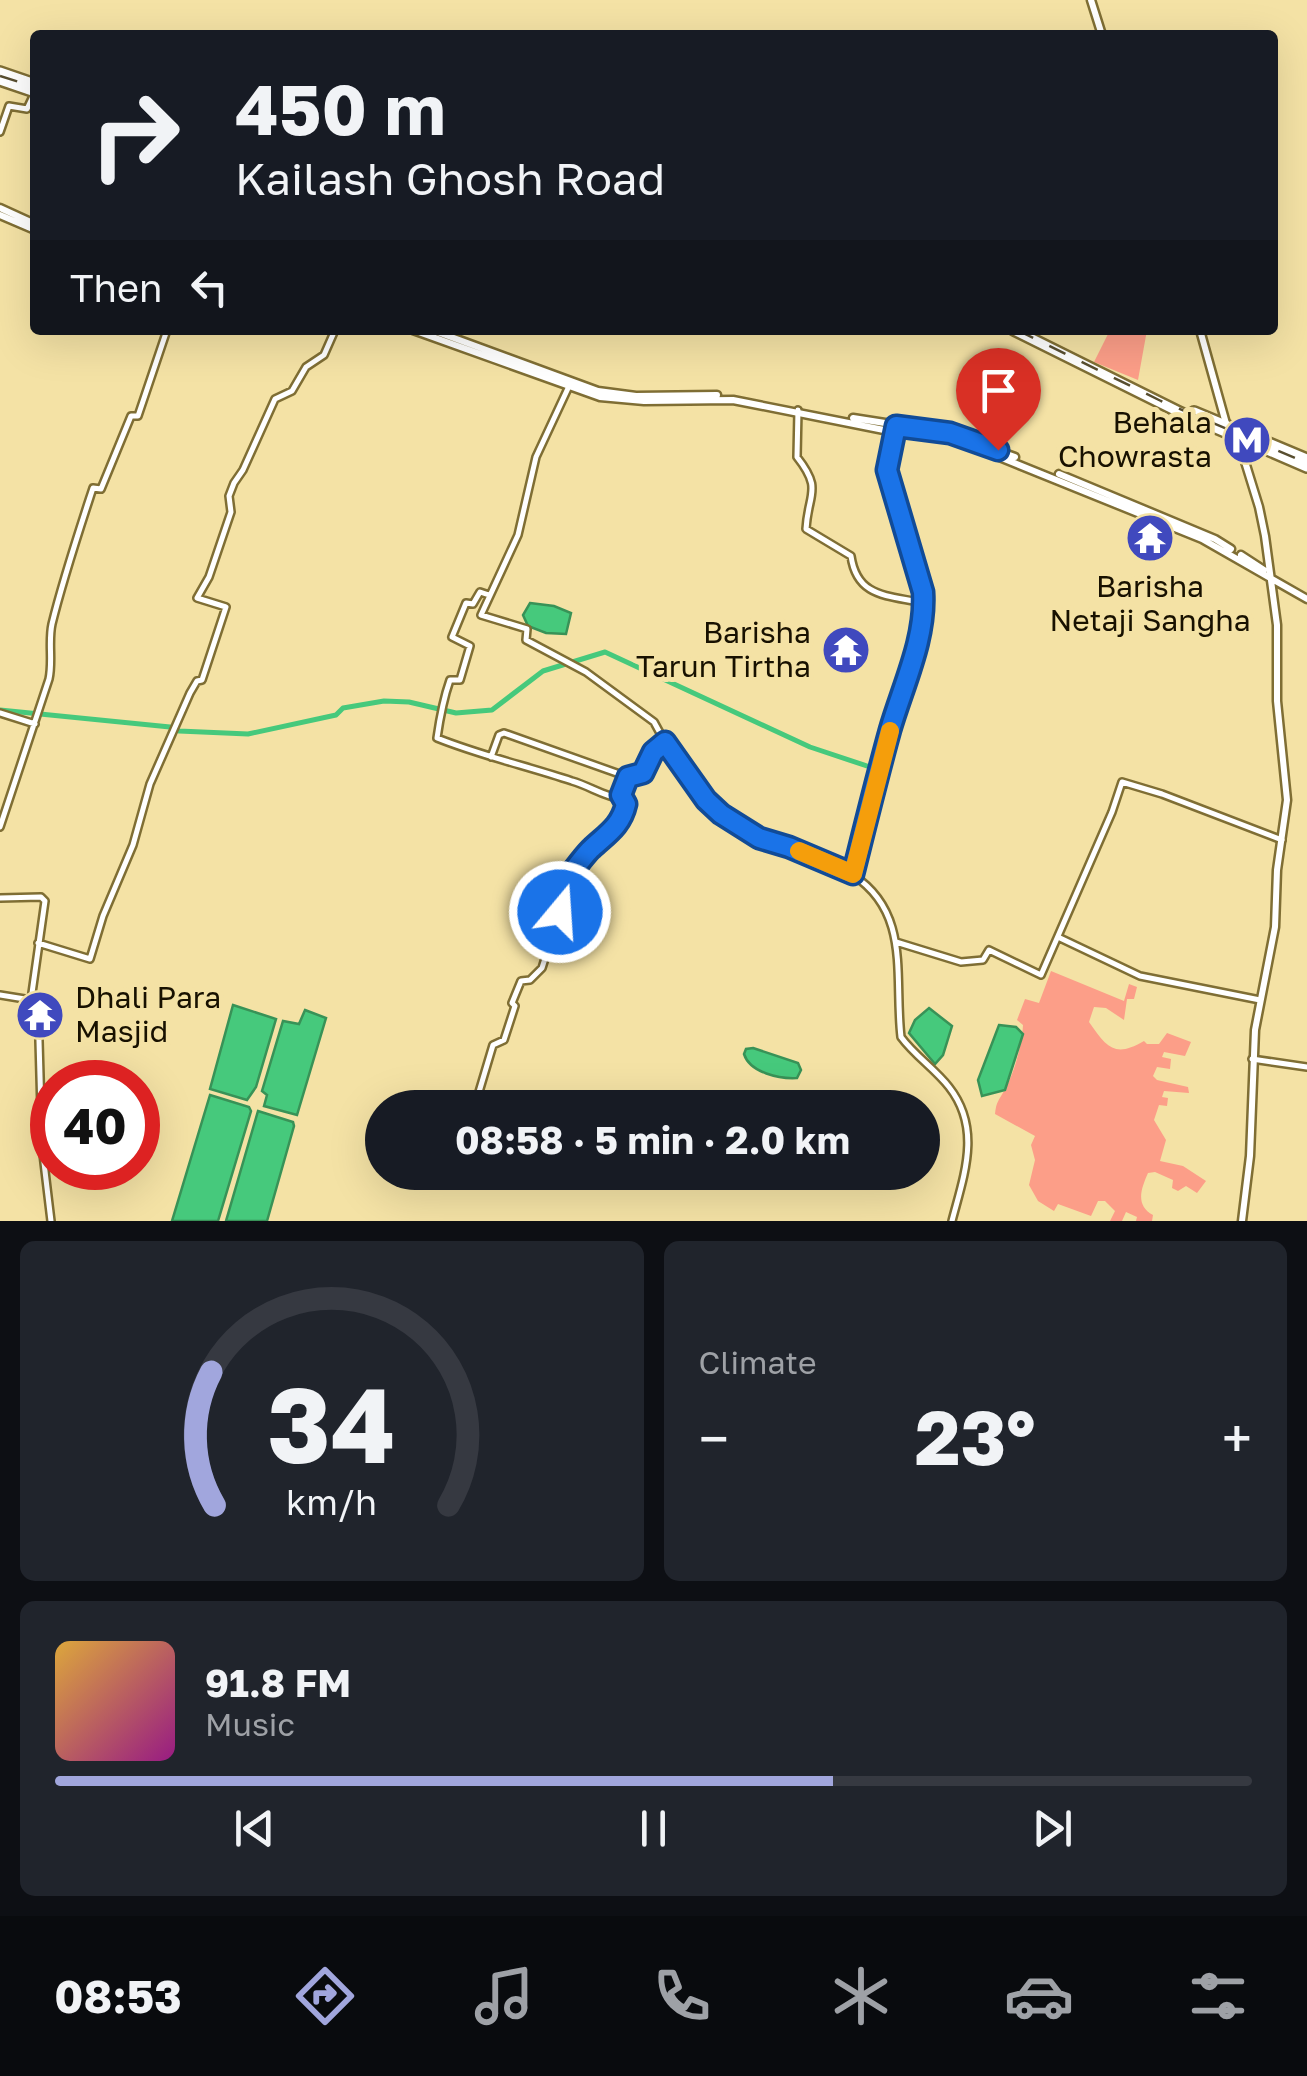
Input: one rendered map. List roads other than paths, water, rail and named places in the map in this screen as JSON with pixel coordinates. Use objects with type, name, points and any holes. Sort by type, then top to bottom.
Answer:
[{"type":"highway","points":[[0,76],[30,83]]},
{"type":"highway","points":[[16,81],[30,89]]},
{"type":"highway","points":[[1024,335],[1307,467]]},
{"type":"highway","points":[[1033,335],[1186,412]]},
{"type":"highway","points":[[1231,432],[1307,458]]},
{"type":"main road","points":[[1092,0],[1101,30]]},
{"type":"main road","points":[[0,212],[30,225]]},
{"type":"main road","points":[[428,335],[570,384],[618,394],[728,395],[895,429],[968,438],[1216,538],[1307,599]]},
{"type":"main road","points":[[452,335],[501,359]]},
{"type":"main road","points":[[1202,335],[1231,432],[1260,507],[1277,624],[1277,697],[1287,800],[1275,924],[1252,1060],[1250,1156],[1242,1221]]},
{"type":"street","points":[[0,132],[9,106],[26,110],[30,102]]},
{"type":"street","points":[[0,827],[51,671],[52,623],[82,517],[93,488],[99,490],[104,483],[131,416],[138,416],[165,335]]},
{"type":"street","points":[[38,943],[90,960],[103,916],[133,845],[150,784],[194,685],[202,680],[226,607],[197,598],[208,580],[231,512],[229,496],[234,483],[244,470],[275,399],[292,392],[310,363],[324,355],[333,335]]},
{"type":"street","points":[[570,384],[536,457],[518,535],[481,615],[526,629],[526,640],[569,662],[654,722],[706,800],[721,814],[759,838],[853,874],[884,903],[896,942],[901,1037],[949,1087],[961,1106],[968,1130],[968,1155],[952,1221]]},
{"type":"street","points":[[798,411],[797,457],[808,468],[813,490],[806,529],[851,556],[855,576],[866,590],[923,603]]},
{"type":"street","points":[[853,874],[913,657],[923,603],[887,470],[895,429]]},
{"type":"street","points":[[480,1090],[493,1046],[507,1034],[516,1006],[513,996],[521,981],[532,978],[544,965],[563,902],[557,894],[590,849],[618,826],[626,808],[621,799],[438,738],[440,710],[450,680],[460,680],[470,646],[452,638],[466,603],[474,604],[480,592],[490,596]]},
{"type":"street","points":[[0,713],[37,718]]},
{"type":"street","points":[[491,757],[499,735],[504,734],[628,777],[643,773],[653,752],[665,742]]},
{"type":"street","points":[[621,799],[628,777]]},
{"type":"street","points":[[896,942],[966,963],[986,959],[989,950],[1040,975],[1122,782],[1282,840]]},
{"type":"street","points":[[0,898],[44,898],[31,1000]]},
{"type":"street","points":[[1058,938],[1140,976],[1260,1000]]},
{"type":"street","points":[[0,996],[31,1000],[38,1006],[38,1070],[44,1106],[42,1146],[51,1221]]},
{"type":"street","points":[[1252,1060],[1307,1066]]},
{"type":"waterway","points":[[0,710],[179,731],[248,734],[384,701],[409,702],[456,713],[492,710],[543,671],[605,652],[810,747],[873,768]]},
{"type":"railway","points":[[0,76],[30,85]]},
{"type":"railway","points":[[1027,335],[1161,401],[1307,463]]},
{"type":"place","name":"Behala Chowrasta","points":[[1247,440]]},
{"type":"place","name":"Barisha Netaji Sangha","points":[[1150,538]]},
{"type":"place","name":"Barisha Tarun Tirtha","points":[[846,650]]},
{"type":"place","name":"Dhali Para Masjid","points":[[40,1015]]}]
